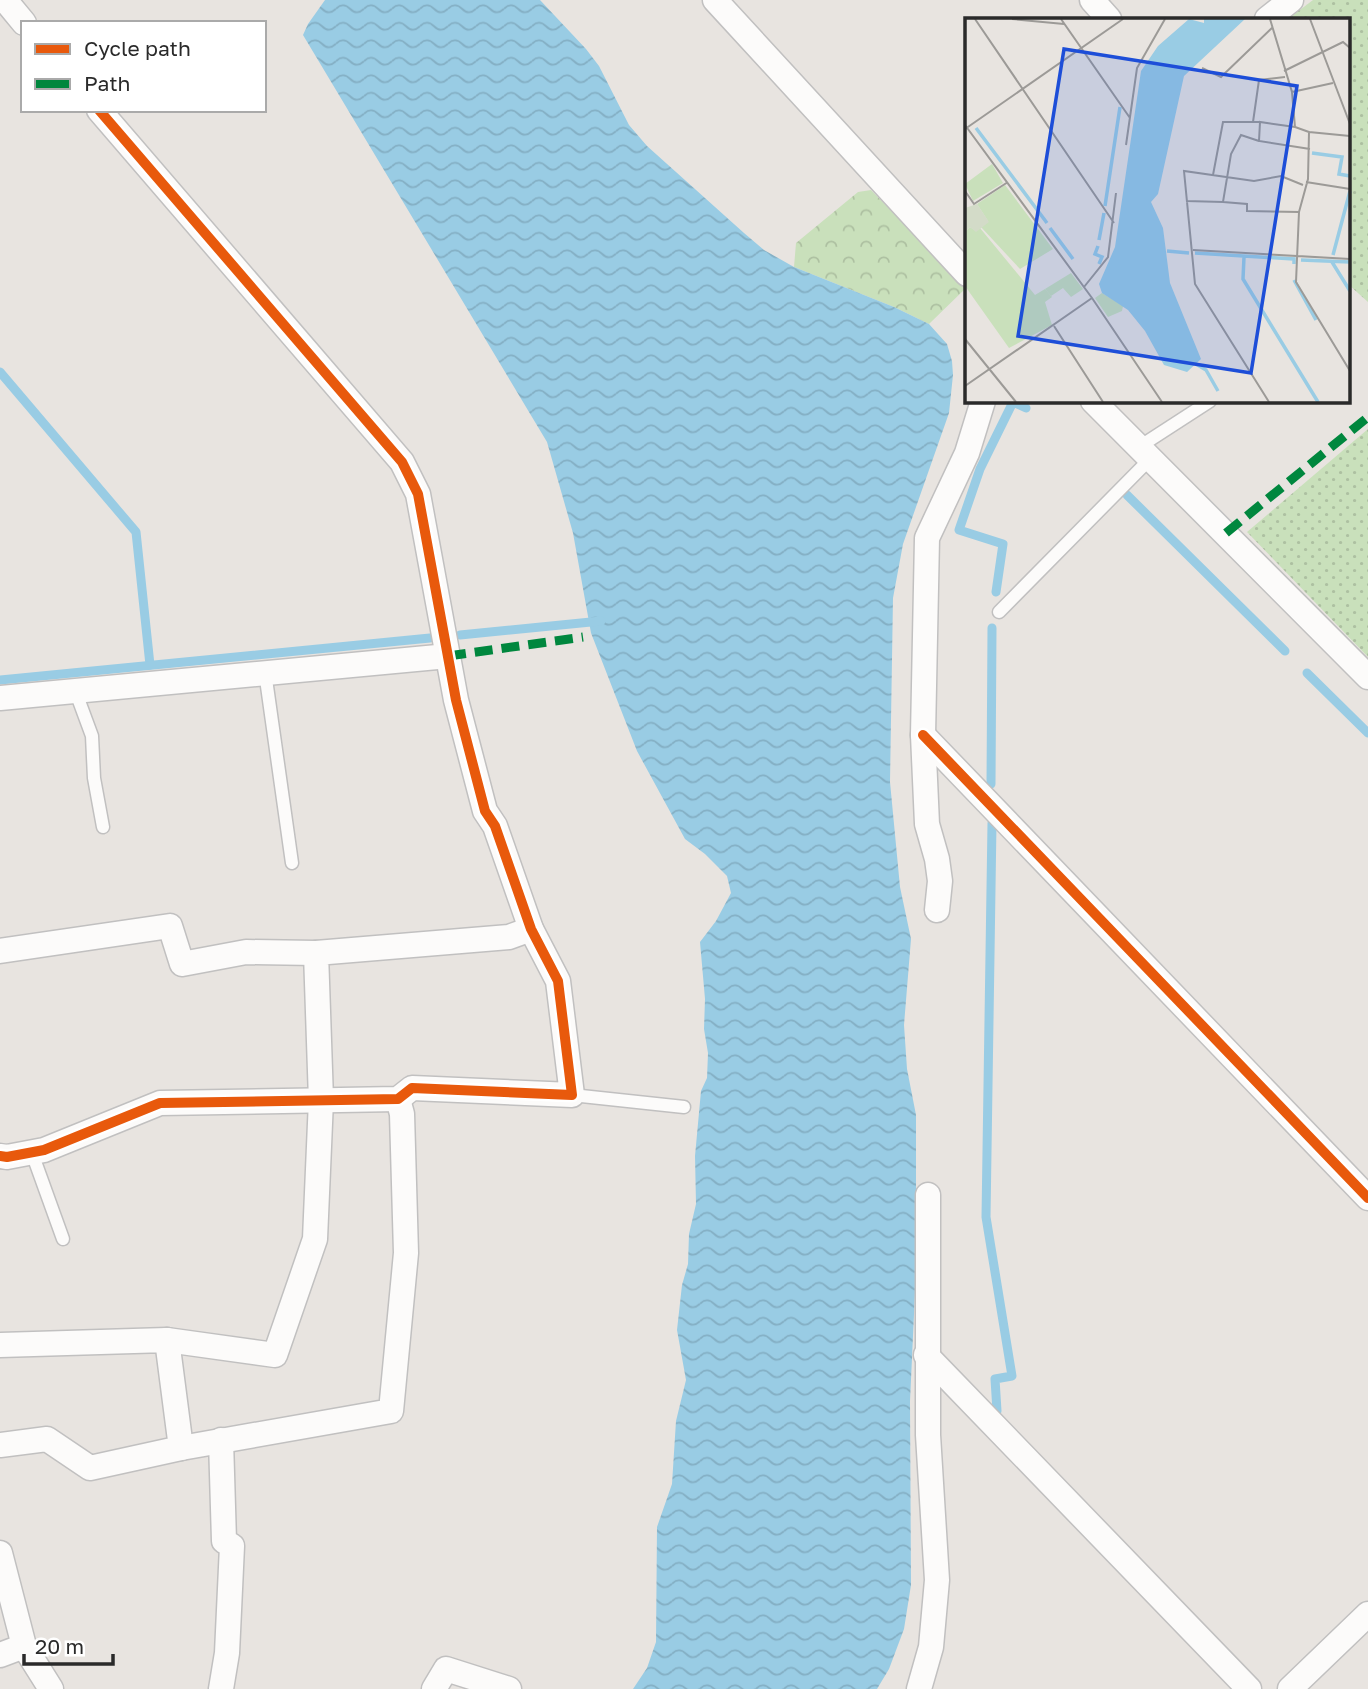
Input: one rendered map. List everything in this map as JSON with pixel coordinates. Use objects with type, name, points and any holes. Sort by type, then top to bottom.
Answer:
[{"type":"street","points":[[5,0],[22,21]]},
{"type":"street","points":[[715,0],[965,272]]},
{"type":"street","points":[[1092,0],[1108,18]]},
{"type":"street","points":[[1268,18],[1291,0]]},
{"type":"street","points":[[0,1156],[44,1150],[160,1103],[398,1099],[412,1088],[572,1095],[558,981],[531,929],[495,826],[485,811],[456,700],[418,494],[402,462],[101,112]]},
{"type":"street","points":[[937,910],[940,881],[927,824],[923,735],[927,538],[967,453],[983,402]]},
{"type":"street","points":[[1094,402],[1368,677]]},
{"type":"street","points":[[0,698],[448,656]]},
{"type":"street","points":[[923,735],[1368,1198]]},
{"type":"street","points":[[0,951],[170,926],[182,964],[246,952],[316,953],[509,937],[531,929]]},
{"type":"street","points":[[0,1345],[167,1339],[275,1355],[315,1239],[321,1100],[316,953]]},
{"type":"street","points":[[0,1445],[47,1439],[90,1468],[221,1440],[391,1411],[406,1254],[402,1114],[398,1099]]},
{"type":"street","points":[[919,1689],[931,1647],[937,1580],[926,1355],[928,1195]]},
{"type":"street","points":[[167,1339],[181,1448]]},
{"type":"street","points":[[926,1355],[1249,1689]]},
{"type":"street","points":[[220,1689],[227,1653],[232,1546],[225,1541],[221,1440]]},
{"type":"street","points":[[0,1553],[24,1646],[51,1689]]},
{"type":"street","points":[[1290,1689],[1368,1615]]},
{"type":"street","points":[[0,1655],[24,1646]]},
{"type":"street","points":[[434,1689],[446,1669],[509,1689]]},
{"type":"lane","points":[[999,612],[1145,453],[1208,402]]},
{"type":"lane","points":[[265,673],[292,863]]},
{"type":"lane","points":[[75,691],[92,736],[94,778],[103,827]]},
{"type":"lane","points":[[572,1095],[684,1107]]},
{"type":"lane","points":[[33,1153],[62,1239]]},
{"type":"green space","points":[[1313,0],[1368,0],[1368,302],[1350,286],[1350,18],[1289,18]]},
{"type":"green space","points":[[871,190],[965,287],[929,324],[794,267],[796,243],[858,192]]},
{"type":"green space","points":[[1368,429],[1368,657],[1247,532]]},
{"type":"water","points":[[325,0],[540,0],[599,66],[629,125],[647,146],[764,250],[794,267],[929,324],[947,344],[953,375],[949,413],[903,544],[893,598],[890,782],[900,887],[911,939],[904,1025],[907,1069],[916,1115],[916,1271],[910,1401],[911,1585],[904,1629],[889,1669],[877,1689],[633,1689],[647,1668],[656,1642],[657,1527],[672,1484],[676,1421],[686,1380],[677,1330],[682,1285],[688,1264],[689,1234],[696,1204],[695,1156],[701,1091],[707,1078],[708,1053],[704,1029],[705,999],[700,942],[716,921],[731,893],[727,876],[685,839],[637,751],[591,633],[573,533],[547,442],[303,35]]},
{"type":"waterway","points":[[0,372],[136,532],[150,665]]},
{"type":"waterway","points":[[996,592],[1003,544],[959,530],[980,469],[1013,402],[1026,408]]},
{"type":"waterway","points":[[1127,495],[1285,651]]},
{"type":"waterway","points":[[460,635],[601,621]]},
{"type":"waterway","points":[[991,784],[992,628]]},
{"type":"waterway","points":[[0,680],[430,638]]},
{"type":"waterway","points":[[1307,673],[1368,733]]},
{"type":"waterway","points":[[992,823],[986,1217],[1012,1376],[995,1379],[997,1411]]},
{"type":"marked path","points":[[1226,533],[1368,417]]},
{"type":"marked path","points":[[448,656],[583,637]]},
{"type":"cycle path","points":[[0,1156],[44,1150],[160,1103],[398,1099],[412,1088],[572,1095],[558,981],[531,929],[495,826],[485,811],[456,700],[418,494],[402,462],[101,112]]},
{"type":"cycle path","points":[[923,735],[1368,1198]]}]
